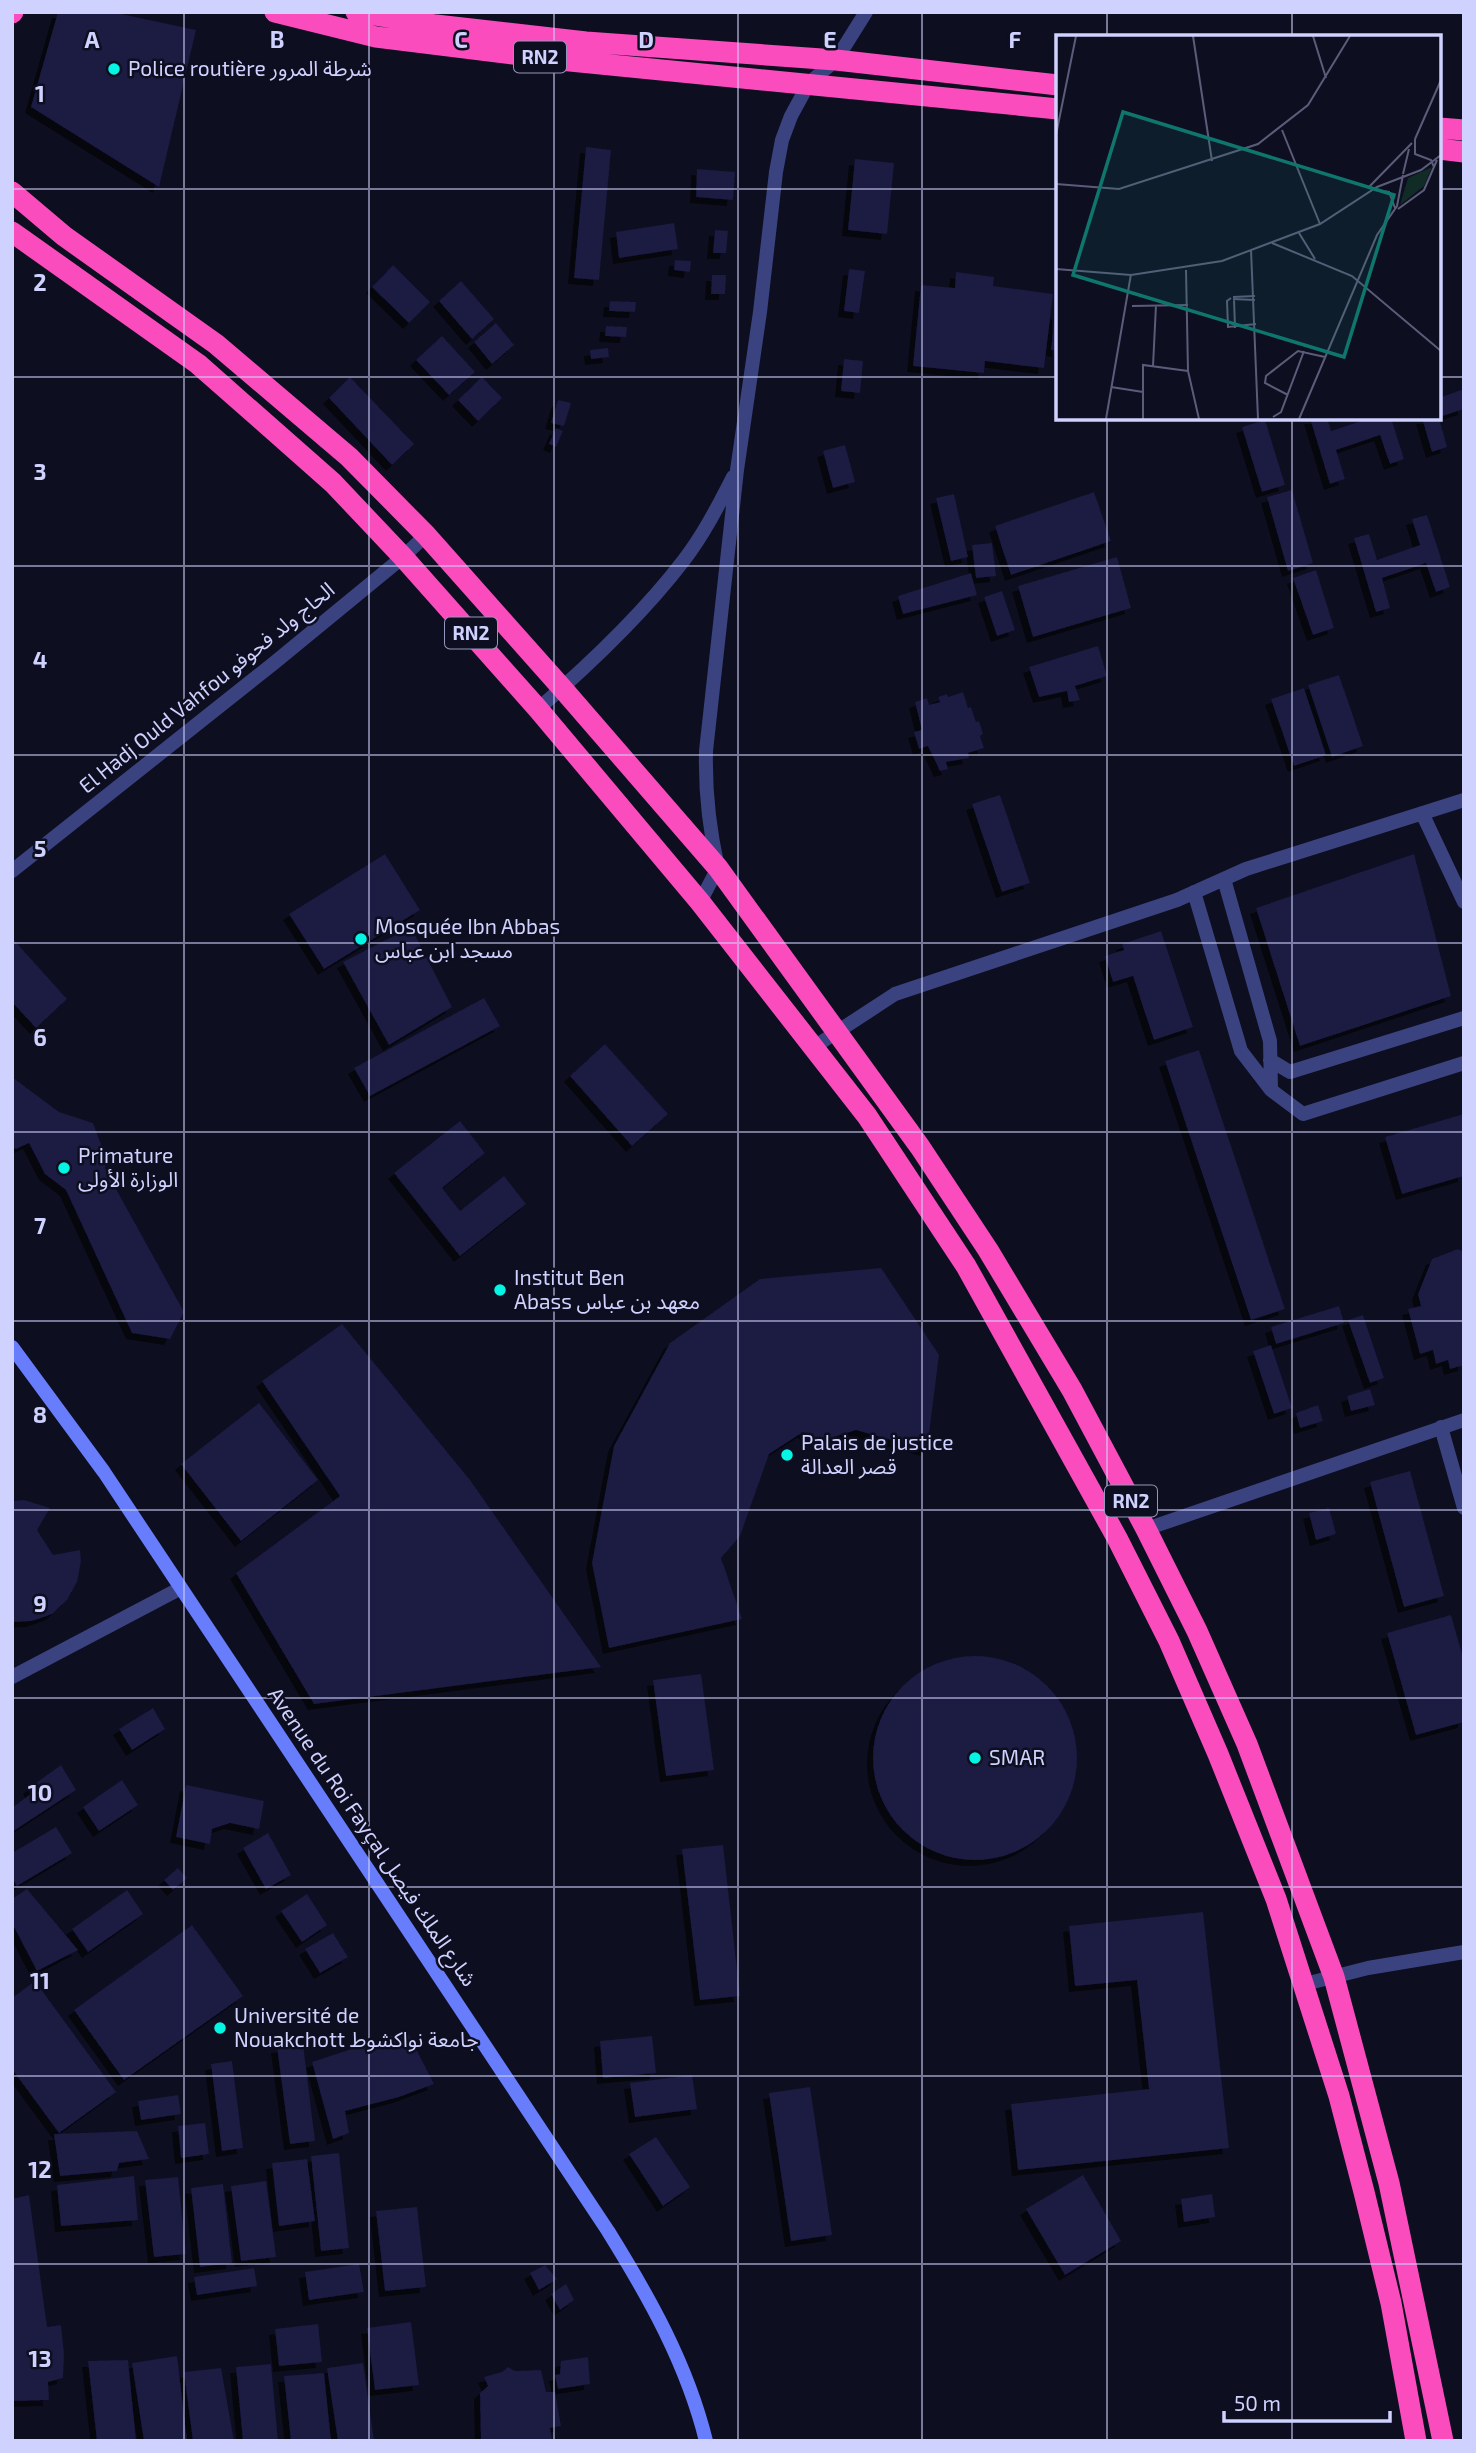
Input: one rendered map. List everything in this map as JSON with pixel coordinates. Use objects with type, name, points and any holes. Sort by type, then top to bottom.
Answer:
[{"type":"highway","name":"RN2","points":[[275,12],[376,37],[570,61],[1056,109]]},
{"type":"highway","name":"RN2","points":[[356,12],[436,25],[586,42],[836,60],[1056,85]]},
{"type":"highway","points":[[1441,128],[1464,130]]},
{"type":"highway","points":[[1441,149],[1464,152]]},
{"type":"highway","points":[[12,174],[38,215]]},
{"type":"highway","name":"RN2","points":[[12,192],[38,215],[216,344],[349,457],[426,535],[718,868],[920,1147],[988,1250],[1072,1390],[1146,1529],[1197,1631],[1247,1744],[1334,1977],[1389,2183],[1443,2441]]},
{"type":"highway","name":"RN2","points":[[12,232],[198,364],[333,483],[403,557],[538,709],[700,902],[867,1116],[967,1266],[1117,1538],[1168,1641],[1218,1754],[1276,1899],[1339,2096],[1391,2303],[1416,2441]]},
{"type":"street","points":[[700,902],[718,868],[709,829],[705,788],[706,751],[737,470],[782,139],[808,83],[836,60],[866,12]]},
{"type":"street","points":[[538,709],[650,601],[685,559],[708,524],[737,470]]},
{"type":"street","name":"El Hadj Ould Vahfou الحاج ولد فحوفو","points":[[12,871],[274,663],[426,535]]},
{"type":"street","points":[[814,1047],[895,994],[1177,901],[1246,869],[1464,800]]},
{"type":"street","points":[[1422,813],[1464,902]]},
{"type":"street","points":[[1224,879],[1270,1041],[1271,1090]]},
{"type":"street","points":[[1194,892],[1241,1051],[1271,1090],[1303,1114],[1464,1063]]},
{"type":"street","points":[[1270,1060],[1290,1072],[1464,1018]]},
{"type":"street","name":"Avenue du Roi Fayçal شارع الملك فيصل","points":[[12,1348],[83,1443],[181,1588],[608,2231],[645,2291],[688,2382],[706,2441]]},
{"type":"street","points":[[1146,1529],[1464,1420]]},
{"type":"street","points":[[1441,1427],[1464,1508]]},
{"type":"street","points":[[12,1678],[181,1588]]},
{"type":"street","points":[[1305,1984],[1368,1968],[1464,1952]]},
{"type":"building","name":"Police routière شرطة المرور","points":[[58,12],[112,12],[196,30],[159,187],[31,107]]},
{"type":"building","points":[[586,147],[611,150],[599,280],[574,278]]},
{"type":"building","points":[[855,159],[894,163],[887,234],[848,230]]},
{"type":"building","points":[[697,169],[735,172],[733,200],[696,197]]},
{"type":"building","points":[[674,223],[678,249],[619,258],[616,232]]},
{"type":"building","points":[[715,230],[728,231],[726,253],[713,253]]},
{"type":"building","points":[[675,260],[691,261],[690,272],[674,270]]},
{"type":"building","points":[[393,265],[430,302],[409,323],[372,287]]},
{"type":"building","points":[[849,269],[865,271],[859,313],[844,311]]},
{"type":"building","points":[[956,272],[994,277],[993,286],[1053,294],[1044,368],[985,361],[984,373],[913,366],[921,285],[955,288]]},
{"type":"building","points":[[712,275],[726,275],[725,294],[711,294]]},
{"type":"building","points":[[461,281],[494,319],[472,339],[439,301]]},
{"type":"building","points":[[610,301],[636,302],[635,312],[609,311]]},
{"type":"building","points":[[1055,313],[1056,351],[1051,350]]},
{"type":"building","points":[[496,323],[514,345],[492,364],[474,342]]},
{"type":"building","points":[[606,326],[627,327],[626,337],[605,336]]},
{"type":"building","points":[[442,336],[475,372],[449,395],[416,360]]},
{"type":"building","points":[[608,348],[609,357],[591,359],[590,350]]},
{"type":"building","points":[[844,359],[863,361],[860,393],[841,391]]},
{"type":"building","points":[[350,377],[414,444],[392,465],[329,398]]},
{"type":"building","points":[[482,377],[502,398],[478,421],[458,400]]},
{"type":"building","points":[[1464,389],[1464,409],[1441,416],[1441,397]]},
{"type":"building","points":[[558,400],[571,403],[564,426],[551,423]]},
{"type":"building","points":[[1265,420],[1285,485],[1262,492],[1242,427]]},
{"type":"building","points":[[1311,420],[1328,420],[1331,431],[1364,420],[1392,420],[1404,459],[1390,464],[1380,435],[1336,450],[1345,479],[1330,484]]},
{"type":"building","points":[[1423,420],[1440,420],[1447,447],[1432,452]]},
{"type":"building","points":[[556,428],[563,431],[556,447],[549,444]]},
{"type":"building","points":[[845,445],[855,482],[833,488],[823,451]]},
{"type":"building","points":[[1292,490],[1313,563],[1288,571],[1267,497]]},
{"type":"building","points":[[1094,492],[1111,541],[1011,575],[995,526]]},
{"type":"building","points":[[954,494],[968,557],[951,561],[936,498]]},
{"type":"building","points":[[1427,515],[1450,587],[1436,592],[1426,563],[1382,578],[1390,608],[1376,612],[1354,538],[1369,534],[1377,560],[1420,545],[1412,519]]},
{"type":"building","points":[[992,543],[996,576],[976,578],[972,545]]},
{"type":"building","points":[[1117,557],[1131,608],[1033,637],[1018,586]]},
{"type":"building","points":[[1316,570],[1334,628],[1313,635],[1293,578]]},
{"type":"building","points":[[971,573],[977,595],[903,614],[898,596]]},
{"type":"building","points":[[1002,591],[1015,630],[997,636],[984,597]]},
{"type":"building","points":[[1098,646],[1107,676],[1075,686],[1080,700],[1069,702],[1067,691],[1039,697],[1029,667]]},
{"type":"building","points":[[1339,675],[1363,746],[1332,757],[1308,685]]},
{"type":"building","points":[[1304,688],[1326,755],[1294,766],[1271,699]]},
{"type":"building","points":[[963,692],[968,708],[971,707],[976,722],[979,721],[984,748],[968,753],[969,758],[946,762],[948,769],[940,771],[928,746],[919,749],[914,732],[922,730],[915,702],[927,698],[929,705],[940,702],[938,697]]},
{"type":"building","points":[[1000,795],[1030,883],[1002,892],[972,804]]},
{"type":"building","points":[[385,854],[420,910],[324,969],[289,914]]},
{"type":"building","points":[[1414,854],[1451,996],[1300,1046],[1256,908]]},
{"type":"building","points":[[411,927],[452,1007],[389,1045],[343,962]]},
{"type":"building","points":[[1161,931],[1193,1027],[1154,1040],[1133,976],[1113,982],[1105,956],[1124,950],[1122,944]]},
{"type":"building","points":[[12,938],[67,999],[36,1028],[12,1002]]},
{"type":"building","points":[[484,998],[500,1026],[370,1096],[354,1068]]},
{"type":"building","points":[[605,1044],[668,1114],[632,1146],[570,1076]]},
{"type":"building","points":[[1199,1050],[1285,1309],[1251,1320],[1165,1061]]},
{"type":"building","points":[[12,1077],[59,1112],[93,1123],[106,1158],[105,1169],[184,1312],[170,1339],[132,1333],[66,1190],[45,1174],[29,1143],[16,1149],[12,1147]]},
{"type":"building","points":[[1464,1114],[1464,1176],[1402,1194],[1385,1137]]},
{"type":"building","points":[[460,1121],[485,1153],[442,1188],[460,1211],[504,1176],[526,1204],[460,1256],[394,1173]]},
{"type":"building","points":[[1458,1249],[1464,1252],[1464,1365],[1450,1369],[1448,1360],[1436,1364],[1433,1350],[1420,1354],[1408,1309],[1421,1306],[1418,1294],[1432,1259]]},
{"type":"building","points":[[881,1268],[939,1355],[927,1450],[856,1430],[821,1441],[803,1432],[769,1454],[740,1536],[721,1558],[742,1619],[609,1648],[592,1563],[614,1446],[670,1343],[760,1279]]},
{"type":"building","points":[[1339,1306],[1344,1323],[1276,1344],[1271,1327]]},
{"type":"building","points":[[1363,1315],[1384,1378],[1370,1383],[1348,1320]]},
{"type":"building","points":[[342,1324],[470,1480],[601,1667],[314,1704],[236,1573],[340,1496],[262,1381]]},
{"type":"building","points":[[1271,1345],[1292,1408],[1274,1414],[1253,1351]]},
{"type":"building","points":[[1370,1389],[1375,1405],[1351,1411],[1347,1396]]},
{"type":"building","points":[[259,1403],[318,1480],[241,1541],[181,1464]]},
{"type":"building","points":[[1318,1405],[1323,1421],[1300,1428],[1296,1413]]},
{"type":"building","points":[[1410,1471],[1444,1596],[1404,1607],[1370,1482]]},
{"type":"building","points":[[24,1500],[50,1508],[37,1530],[53,1555],[80,1550],[81,1561],[77,1582],[67,1600],[52,1614],[32,1621],[12,1622],[12,1501]]},
{"type":"building","points":[[1329,1508],[1336,1534],[1316,1540],[1309,1513]]},
{"type":"building","points":[[1451,1615],[1464,1661],[1464,1722],[1416,1735],[1387,1633]]},
{"type":"building","name":"SMAR","points":[[975,1656],[1014,1664],[1032,1673],[1047,1686],[1060,1701],[1069,1719],[1077,1758],[1069,1797],[1060,1815],[1047,1830],[1032,1843],[1014,1852],[975,1860],[936,1852],[918,1843],[903,1830],[890,1815],[881,1797],[873,1758],[881,1719],[890,1701],[903,1686],[918,1673],[936,1664]]},
{"type":"building","points":[[701,1674],[714,1770],[666,1776],[653,1680]]},
{"type":"building","points":[[153,1708],[165,1729],[132,1750],[119,1729]]},
{"type":"building","points":[[61,1765],[76,1790],[12,1832],[12,1808],[32,1793],[29,1788]]},
{"type":"building","points":[[122,1780],[138,1805],[99,1831],[83,1807]]},
{"type":"building","points":[[186,1785],[264,1801],[259,1829],[230,1823],[212,1829],[210,1844],[176,1837]]},
{"type":"building","points":[[56,1827],[72,1853],[17,1886],[12,1878],[12,1853]]},
{"type":"building","points":[[268,1833],[291,1875],[266,1889],[243,1848]]},
{"type":"building","points":[[723,1845],[740,1996],[700,2000],[682,1849]]},
{"type":"building","points":[[178,1868],[187,1878],[173,1890],[164,1880]]},
{"type":"building","points":[[27,1889],[78,1950],[37,1971],[12,1923],[12,1899]]},
{"type":"building","points":[[127,1890],[143,1914],[88,1952],[72,1929]]},
{"type":"building","points":[[307,1894],[327,1925],[302,1942],[281,1911]]},
{"type":"building","points":[[1203,1912],[1229,2148],[1018,2170],[1011,2104],[1149,2089],[1137,1980],[1075,1986],[1069,1926]]},
{"type":"building","points":[[192,1925],[243,1996],[124,2080],[74,2010]]},
{"type":"building","points":[[333,1933],[348,1957],[320,1973],[305,1949]]},
{"type":"building","points":[[35,1981],[116,2092],[59,2133],[12,2069],[12,1998]]},
{"type":"building","points":[[407,2031],[434,2084],[399,2097],[345,2111],[349,2133],[333,2139],[312,2062]]},
{"type":"building","points":[[652,2036],[656,2073],[603,2078],[600,2041]]},
{"type":"building","points":[[303,2044],[315,2141],[290,2144],[277,2047]]},
{"type":"building","points":[[232,2061],[243,2148],[222,2151],[211,2064]]},
{"type":"building","points":[[692,2075],[697,2109],[635,2117],[630,2083]]},
{"type":"building","points":[[810,2087],[832,2235],[791,2241],[769,2093]]},
{"type":"building","points":[[178,2095],[181,2114],[141,2120],[138,2101]]},
{"type":"building","points":[[205,2123],[209,2154],[181,2158],[178,2126]]},
{"type":"building","points":[[137,2131],[149,2159],[119,2163],[117,2171],[60,2176],[54,2134]]},
{"type":"building","points":[[656,2137],[690,2187],[663,2206],[629,2154]]},
{"type":"building","points":[[339,2153],[349,2248],[321,2251],[311,2156]]},
{"type":"building","points":[[307,2159],[315,2221],[279,2226],[272,2163]]},
{"type":"building","points":[[1083,2175],[1121,2241],[1065,2275],[1026,2209]]},
{"type":"building","points":[[134,2176],[138,2220],[61,2226],[57,2185]]},
{"type":"building","points":[[178,2177],[186,2254],[154,2257],[145,2180]]},
{"type":"building","points":[[266,2181],[276,2257],[241,2261],[231,2186]]},
{"type":"building","points":[[223,2184],[232,2263],[200,2267],[191,2188]]},
{"type":"building","points":[[1212,2194],[1215,2217],[1184,2222],[1181,2199]]},
{"type":"building","points":[[29,2195],[47,2327],[61,2325],[63,2378],[48,2382],[49,2400],[12,2401],[12,2199]]},
{"type":"building","points":[[417,2207],[426,2287],[385,2291],[376,2211]]},
{"type":"building","points":[[359,2264],[364,2292],[309,2300],[305,2272]]},
{"type":"building","points":[[545,2265],[557,2279],[539,2290],[530,2273]]},
{"type":"building","points":[[254,2268],[257,2286],[197,2295],[194,2277]]},
{"type":"building","points":[[566,2284],[574,2300],[560,2310],[551,2294]]},
{"type":"building","points":[[411,2322],[419,2385],[375,2390],[367,2328]]},
{"type":"building","points":[[318,2324],[322,2362],[279,2366],[275,2329]]},
{"type":"building","points":[[177,2356],[187,2441],[144,2441],[132,2363]]},
{"type":"building","points":[[588,2357],[590,2384],[558,2389],[555,2375],[560,2374],[561,2361]]},
{"type":"building","points":[[128,2360],[136,2441],[97,2441],[88,2361]]},
{"type":"building","points":[[363,2363],[374,2441],[338,2441],[327,2368]]},
{"type":"building","points":[[271,2364],[278,2441],[243,2441],[236,2367]]},
{"type":"building","points":[[508,2367],[515,2371],[541,2370],[546,2392],[555,2392],[561,2426],[550,2428],[552,2441],[481,2441],[480,2393],[488,2386],[484,2377],[502,2372]]},
{"type":"building","points":[[221,2368],[234,2441],[193,2441],[184,2372]]},
{"type":"building","points":[[324,2373],[331,2441],[291,2441],[284,2376]]},
{"type":"place","name":"Police routière شرطة المرور","points":[[114,69]]},
{"type":"place","name":"Mosquée Ibn Abbas مسجد ابن عباس","points":[[361,939]]},
{"type":"place","name":"Primature الوزارة الأولى","points":[[64,1168]]},
{"type":"place","name":"Institut Ben Abass معهد بن عباس","points":[[500,1290]]},
{"type":"place","name":"Palais de justice قصر العدالة","points":[[787,1455]]},
{"type":"place","name":"SMAR","points":[[975,1758]]},
{"type":"place","name":"Université de Nouakchott جامعة نواكشوط","points":[[220,2028]]}]
